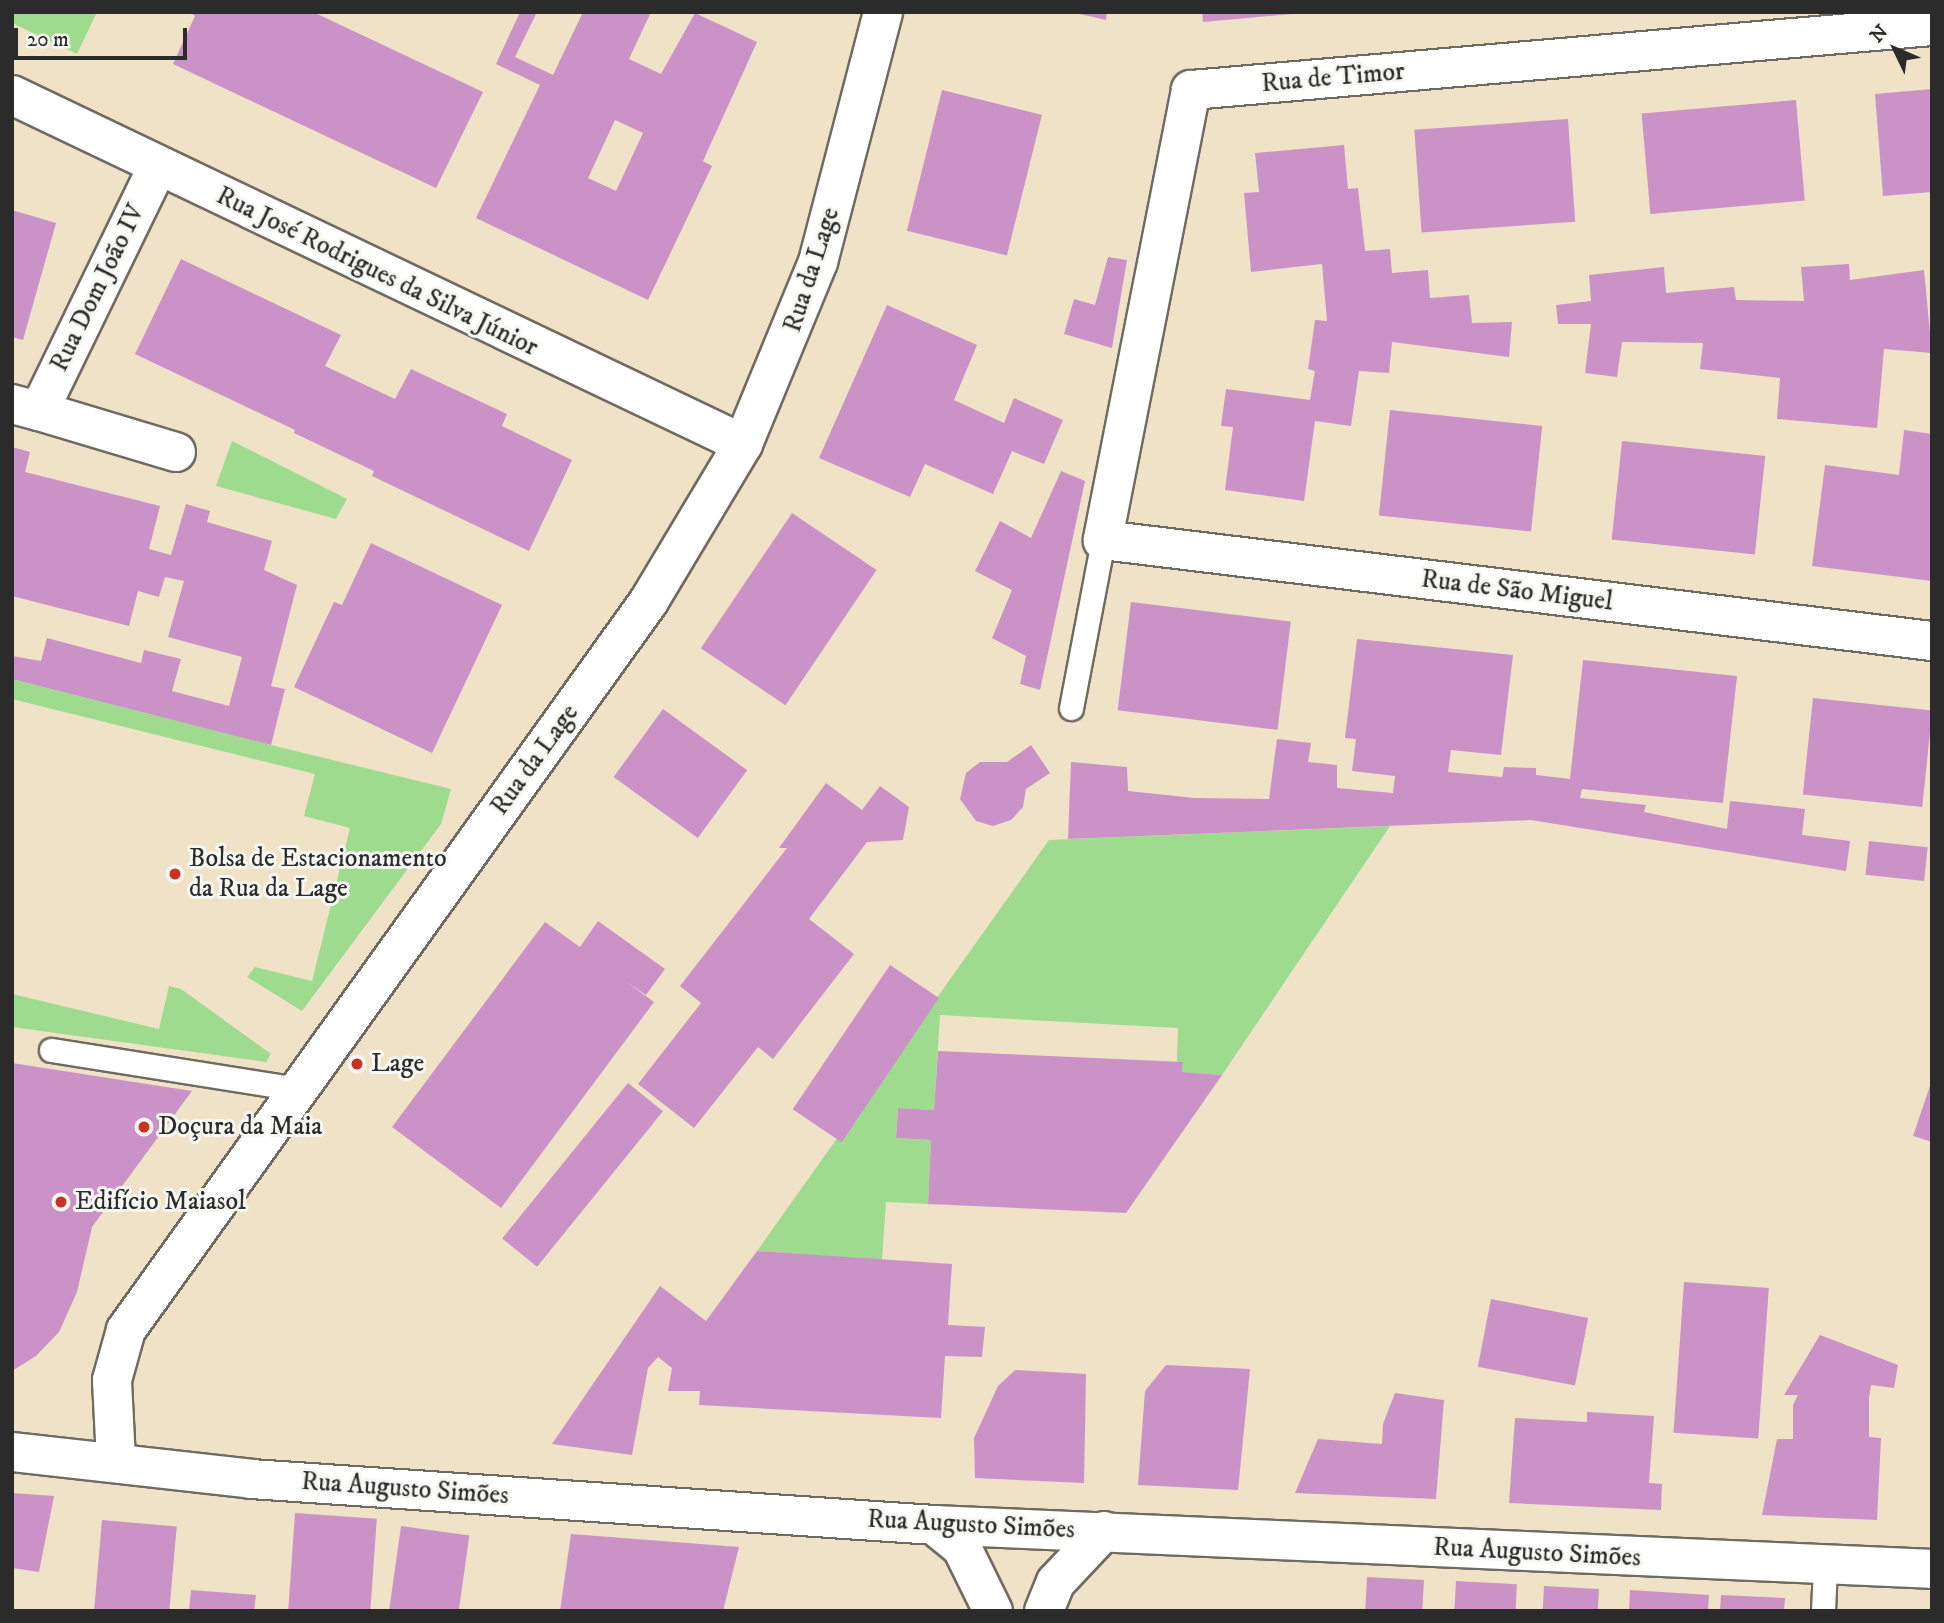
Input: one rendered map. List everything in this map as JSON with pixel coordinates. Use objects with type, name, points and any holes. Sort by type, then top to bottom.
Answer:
[{"type":"street","name":"Rua da Lage","points":[[116,1461],[112,1380],[126,1330],[649,601],[743,444],[818,262],[883,12]]},
{"type":"street","name":"Rua de Timor","points":[[1103,540],[1191,90],[1932,26]]},
{"type":"street","name":"Rua José Rodrigues da Silva Júnior","points":[[12,95],[743,444]]},
{"type":"street","name":"Rua Dom João IV","points":[[158,166],[26,408],[176,452]]},
{"type":"street","name":"Rua de São Miguel","points":[[1103,540],[1932,641]]},
{"type":"street","name":"Rua Augusto Simões","points":[[12,1452],[116,1461],[251,1479],[934,1525],[1825,1567],[1932,1569]]},
{"type":"street","points":[[934,1525],[962,1548],[993,1611]]},
{"type":"street","points":[[1044,1611],[1056,1582],[1104,1531]]},
{"type":"lane","points":[[1071,708],[1103,540]]},
{"type":"lane","points":[[51,1050],[298,1089]]},
{"type":"lane","points":[[1823,1611],[1825,1567]]},
{"type":"green space","points":[[12,12],[97,12],[77,54],[12,23]]},
{"type":"green space","points":[[232,441],[347,499],[336,519],[216,486]]},
{"type":"green space","points":[[12,679],[451,789],[441,824],[302,1011],[247,977],[255,967],[312,981],[350,828],[304,816],[315,774],[12,699]]},
{"type":"green space","points":[[1390,826],[1222,1075],[1182,1072],[1183,1062],[1177,1062],[1178,1028],[940,1015],[934,1110],[898,1108],[896,1138],[931,1140],[928,1204],[886,1202],[882,1260],[757,1251],[1049,840]]},
{"type":"green space","points":[[169,986],[181,989],[271,1054],[266,1062],[12,1027],[12,994],[159,1029]]},
{"type":"building","points":[[189,12],[313,12],[483,92],[436,188],[173,64],[195,16]]},
{"type":"building","points":[[520,12],[537,12],[515,57],[553,75],[583,12],[651,12],[629,59],[661,74],[695,13],[757,42],[703,161],[712,166],[648,300],[476,218],[540,85],[496,64]],"holes":[[[615,120],[643,133],[616,191],[588,178]]]},
{"type":"building","points":[[1071,12],[1107,12],[1106,20]]},
{"type":"building","points":[[1202,12],[1293,12],[1293,14],[1203,22]]},
{"type":"building","points":[[1932,89],[1932,192],[1883,196],[1875,94]]},
{"type":"building","points":[[942,90],[1042,115],[1007,256],[907,231]]},
{"type":"building","points":[[1796,100],[1805,201],[1650,214],[1642,114]]},
{"type":"building","points":[[1568,119],[1575,222],[1422,232],[1414,130]]},
{"type":"building","points":[[1344,145],[1348,189],[1358,188],[1365,251],[1390,249],[1392,273],[1428,270],[1430,298],[1469,295],[1472,323],[1512,322],[1509,357],[1392,342],[1389,373],[1359,371],[1351,426],[1315,421],[1304,501],[1225,490],[1233,427],[1221,426],[1226,389],[1310,400],[1315,371],[1308,369],[1315,320],[1327,321],[1322,264],[1251,272],[1244,193],[1259,192],[1255,153]]},
{"type":"building","points":[[12,210],[56,223],[23,340],[12,337]]},
{"type":"building","points":[[1108,257],[1127,260],[1112,348],[1064,334],[1074,299],[1095,305]]},
{"type":"building","points":[[181,259],[341,335],[325,366],[395,399],[411,369],[507,414],[502,426],[572,460],[529,551],[372,476],[374,471],[294,433],[295,430],[135,354]]},
{"type":"building","points":[[1849,264],[1850,280],[1924,270],[1932,353],[1884,349],[1877,428],[1777,419],[1780,378],[1700,369],[1703,343],[1622,342],[1617,377],[1585,373],[1591,324],[1558,324],[1556,305],[1591,301],[1589,275],[1664,267],[1666,293],[1734,287],[1736,300],[1804,301],[1801,267]]},
{"type":"building","points":[[887,305],[977,345],[954,400],[1004,423],[1014,398],[1063,420],[1044,464],[1012,451],[993,494],[925,464],[910,497],[819,458]]},
{"type":"building","points":[[1390,410],[1542,426],[1531,531],[1379,515]]},
{"type":"building","points":[[1904,430],[1932,434],[1932,581],[1812,566],[1825,465],[1899,475]]},
{"type":"building","points":[[1622,441],[1765,456],[1755,555],[1612,539]]},
{"type":"building","points":[[12,447],[30,452],[25,472],[160,506],[149,549],[171,555],[186,504],[210,511],[207,522],[272,541],[264,570],[297,585],[271,686],[285,689],[271,745],[12,679],[12,656],[41,661],[47,638],[141,663],[144,650],[181,659],[172,691],[229,706],[242,657],[168,637],[184,581],[165,577],[159,597],[138,591],[129,626],[12,596]]},
{"type":"building","points":[[1061,471],[1085,481],[1040,690],[1020,684],[1026,656],[992,638],[1012,590],[975,571],[1000,521],[1031,538]]},
{"type":"building","points":[[792,513],[877,570],[785,705],[701,648]]},
{"type":"building","points":[[371,543],[502,605],[432,753],[294,687],[334,602],[342,605]]},
{"type":"building","points":[[1131,602],[1291,622],[1278,730],[1118,710]]},
{"type":"building","points":[[1357,639],[1513,655],[1501,755],[1451,750],[1448,772],[1502,777],[1504,767],[1536,768],[1536,775],[1570,779],[1583,660],[1737,676],[1723,803],[1582,789],[1580,798],[1646,805],[1644,812],[1727,829],[1730,801],[1805,809],[1802,835],[1850,841],[1846,871],[1531,820],[1068,839],[1071,762],[1127,767],[1128,791],[1195,798],[1269,799],[1277,739],[1311,743],[1308,762],[1337,765],[1337,788],[1393,793],[1395,776],[1352,771],[1356,739],[1345,738]]},
{"type":"building","points":[[1813,698],[1932,711],[1922,807],[1803,794]]},
{"type":"building","points":[[663,709],[747,770],[698,838],[614,777]]},
{"type":"building","points":[[1031,745],[1050,773],[1026,789],[1023,807],[1011,820],[993,826],[976,821],[960,799],[966,773],[980,762],[1007,762]]},
{"type":"building","points":[[826,783],[862,810],[880,786],[909,807],[903,840],[867,842],[809,919],[854,954],[773,1059],[758,1047],[694,1128],[638,1084],[701,1003],[680,986],[787,848],[779,848]]},
{"type":"building","points":[[1869,841],[1928,847],[1924,881],[1865,875]]},
{"type":"building","points":[[598,921],[665,969],[646,995],[625,981],[654,1002],[501,1208],[392,1127],[545,922],[580,947]]},
{"type":"building","points":[[890,965],[939,998],[842,1142],[793,1109]]},
{"type":"building","points":[[938,1051],[1183,1062],[1182,1072],[1222,1075],[1126,1213],[928,1204],[931,1140],[896,1138],[898,1108],[934,1110]]},
{"type":"building","name":"Edifício Maiasol","points":[[12,1063],[192,1091],[92,1227],[77,1292],[59,1332],[36,1356],[12,1371]]},
{"type":"building","points":[[628,1083],[663,1111],[537,1267],[502,1238]]},
{"type":"building","points":[[1932,1083],[1932,1142],[1913,1136]]},
{"type":"building","points":[[757,1251],[952,1264],[948,1325],[985,1327],[982,1357],[945,1356],[941,1418],[699,1405],[700,1391],[668,1391],[672,1368],[658,1357],[648,1368],[632,1455],[552,1444],[660,1286],[706,1321]]},
{"type":"building","points":[[1684,1282],[1769,1288],[1758,1439],[1673,1433]]},
{"type":"building","points":[[1491,1299],[1588,1318],[1575,1386],[1478,1367]]},
{"type":"building","points":[[1820,1335],[1898,1365],[1894,1388],[1871,1385],[1869,1397],[1869,1437],[1881,1438],[1877,1520],[1762,1515],[1777,1439],[1793,1439],[1793,1405],[1798,1395],[1784,1395]]},
{"type":"building","points":[[1166,1365],[1250,1369],[1238,1490],[1138,1485],[1145,1391]]},
{"type":"building","points":[[1015,1370],[1086,1374],[1084,1483],[975,1478],[974,1438],[998,1386]]},
{"type":"building","points":[[1395,1393],[1444,1400],[1436,1499],[1295,1493],[1318,1439],[1382,1444],[1383,1424]]},
{"type":"building","points":[[1587,1412],[1654,1416],[1649,1483],[1662,1484],[1661,1510],[1509,1503],[1515,1418],[1587,1422]]},
{"type":"building","points":[[12,1493],[54,1496],[39,1572],[12,1568]]},
{"type":"building","points":[[295,1513],[377,1519],[370,1611],[288,1611]]},
{"type":"building","points":[[102,1520],[177,1527],[169,1611],[94,1611]]},
{"type":"building","points":[[401,1526],[469,1536],[459,1611],[389,1611]]},
{"type":"building","points":[[571,1534],[739,1547],[723,1611],[560,1611]]},
{"type":"building","points":[[1367,1577],[1424,1580],[1422,1611],[1365,1611]]},
{"type":"building","points":[[1456,1581],[1517,1584],[1516,1611],[1454,1611]]},
{"type":"building","points":[[1544,1586],[1599,1589],[1598,1611],[1543,1611]]},
{"type":"building","points":[[191,1590],[256,1595],[254,1611],[189,1611]]},
{"type":"building","points":[[1630,1590],[1709,1595],[1708,1611],[1629,1611]]},
{"type":"building","points":[[1721,1595],[1785,1598],[1784,1611],[1720,1611]]},
{"type":"place","name":"Bolsa de Estacionamento da Rua da Lage","points":[[175,874]]},
{"type":"place","name":"Lage","points":[[357,1064]]},
{"type":"place","name":"Doçura da Maia","points":[[144,1127]]},
{"type":"place","name":"Edifício Maiasol","points":[[61,1202]]}]
